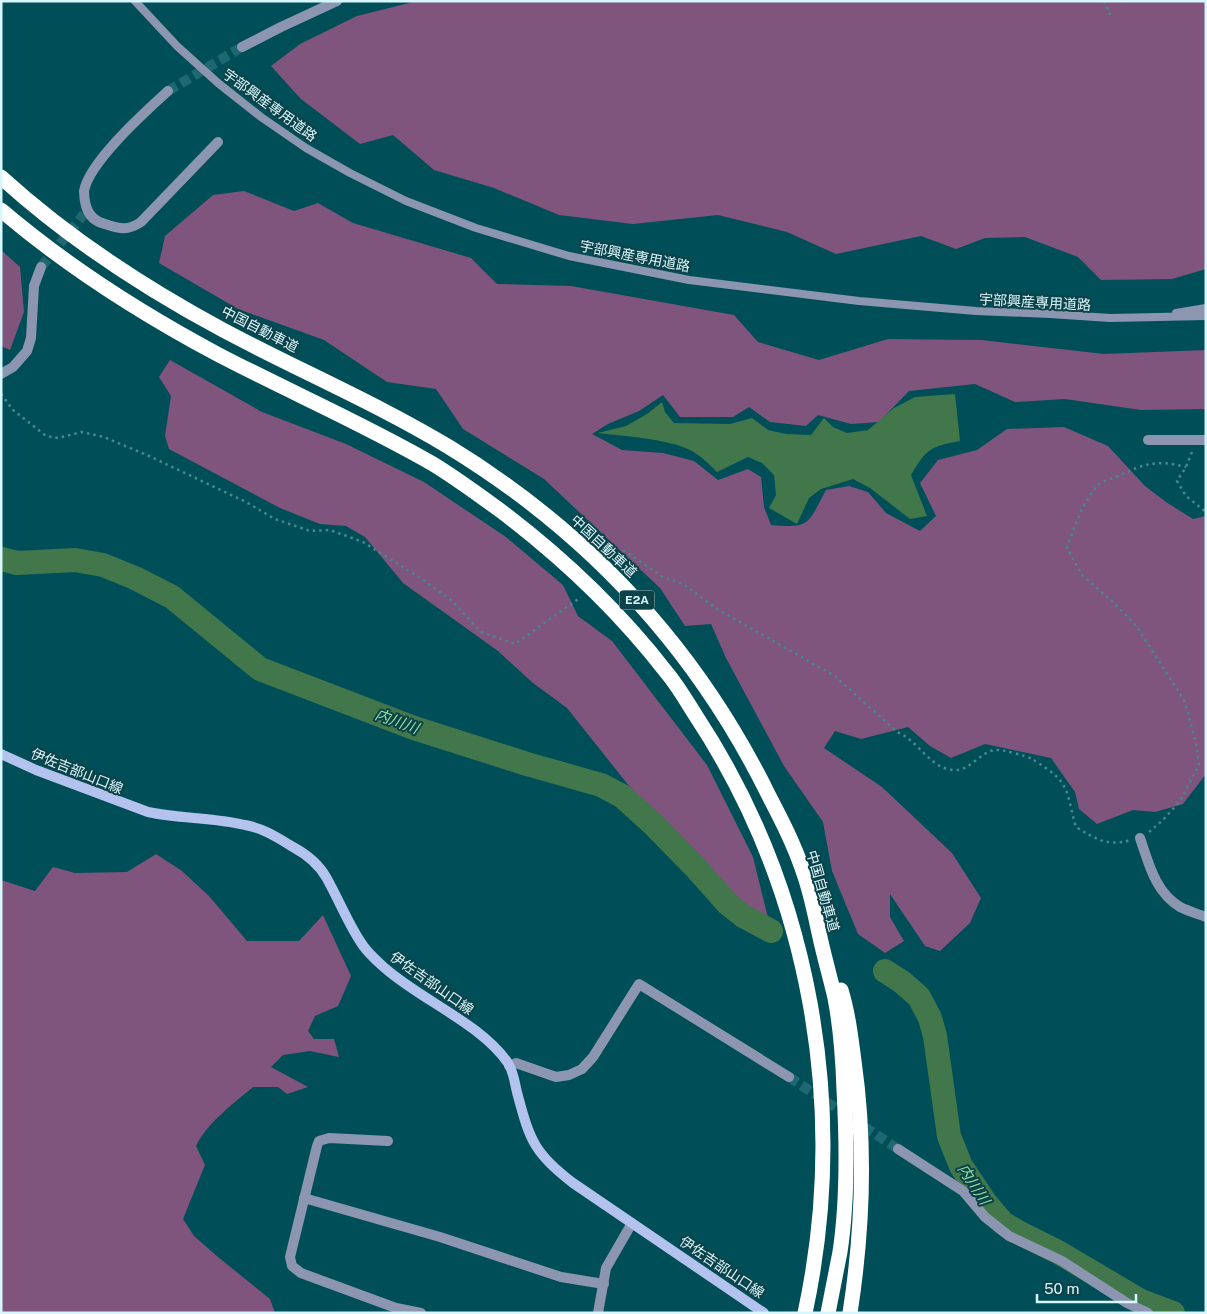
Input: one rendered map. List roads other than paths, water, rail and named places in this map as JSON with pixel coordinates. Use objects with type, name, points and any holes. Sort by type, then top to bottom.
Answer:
[{"type":"highway","name":"中国自動車道","points":[[1,177],[60,227],[106,261],[145,286],[225,331],[412,426],[480,467],[531,502],[609,570],[638,601],[684,657],[712,695],[737,735],[787,831],[810,893],[835,1001],[842,1055],[846,1136],[845,1193],[840,1250],[828,1313]]},
{"type":"highway","name":"E2A","points":[[1,210],[65,261],[155,320],[401,447],[467,487],[562,559],[617,614],[670,676],[711,739],[731,774],[766,845],[790,915],[804,972],[816,1035],[822,1116],[822,1189],[820,1213],[805,1313]]},
{"type":"highway","points":[[810,893],[847,1008],[860,1101],[861,1226],[850,1313]]},
{"type":"main road","name":"伊佐吉部山口線","points":[[1,754],[36,770],[148,812],[246,825],[265,831],[298,849],[325,875],[360,943],[375,959],[411,988],[479,1033],[494,1046],[510,1066],[533,1143],[556,1170],[764,1313]]},
{"type":"street","points":[[242,47],[281,26],[337,1]]},
{"type":"street","points":[[168,90],[100,160],[91,174],[84,191],[86,212],[98,222],[119,228],[132,228],[141,222],[218,142]]},
{"type":"street","points":[[1,374],[13,367],[27,351],[31,338],[34,286],[41,268]]},
{"type":"street","points":[[1148,440],[1201,440]]},
{"type":"street","points":[[1140,838],[1156,883],[1164,894],[1181,907],[1206,917]]},
{"type":"street","points":[[510,1066],[516,1063],[556,1077],[569,1075],[582,1069],[593,1056],[639,984],[789,1077]]},
{"type":"street","points":[[388,1141],[329,1138],[319,1141],[290,1257],[292,1266],[301,1273],[396,1308],[421,1313]]},
{"type":"street","points":[[898,1149],[963,1191],[985,1217],[1009,1236],[1062,1261],[1127,1303],[1148,1313]]},
{"type":"street","points":[[304,1198],[440,1237],[561,1277],[604,1284]]},
{"type":"street","points":[[598,1313],[606,1268],[632,1223]]},
{"type":"lane","name":"宇部興産専用道路","points":[[135,1],[177,46],[218,83],[306,148],[406,201],[476,228],[569,256],[698,281],[859,301],[976,311],[1110,318],[1206,316]]},
{"type":"lane","points":[[1154,317],[1206,308]]},
{"type":"waterway","name":"内川川","points":[[1,559],[17,563],[75,560],[103,565],[135,578],[172,597],[260,669],[414,728],[601,785],[622,796],[653,824],[728,904],[743,916],[771,931]]},
{"type":"waterway","name":"内川川","points":[[885,971],[902,982],[919,997],[930,1018],[935,1036],[949,1136],[961,1166],[985,1202],[1003,1223],[1058,1252],[1141,1301],[1173,1313]]},
{"type":"tunnel","points":[[168,91],[242,47]]},
{"type":"tunnel","points":[[41,267],[84,214]]},
{"type":"tunnel","points":[[789,1077],[898,1149]]}]
